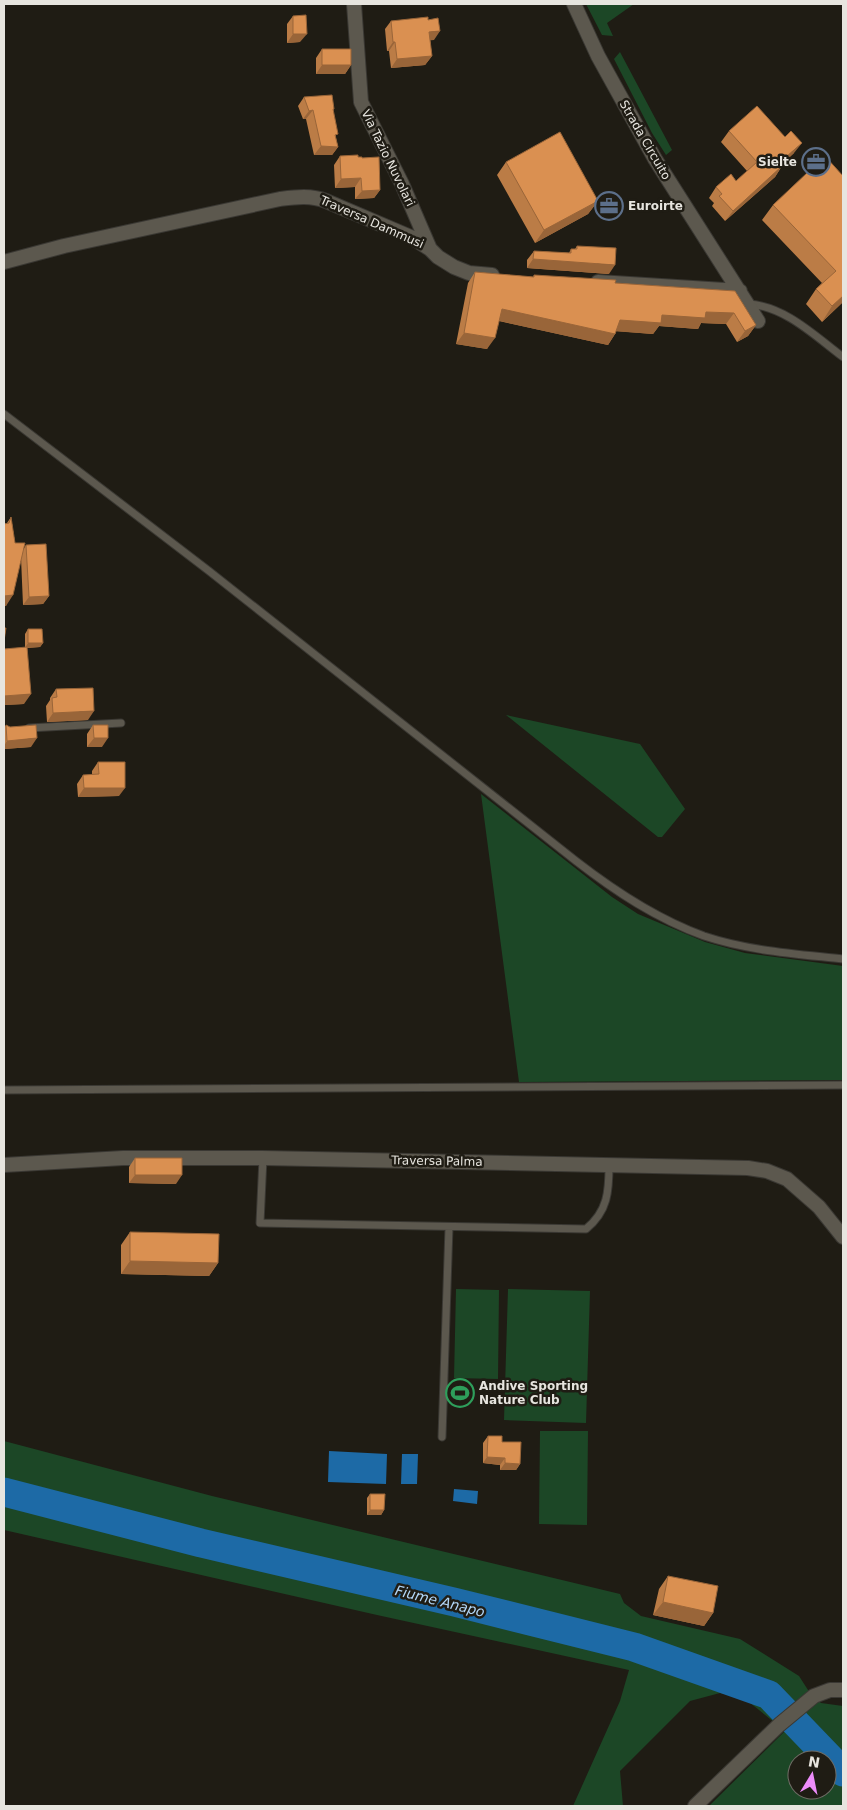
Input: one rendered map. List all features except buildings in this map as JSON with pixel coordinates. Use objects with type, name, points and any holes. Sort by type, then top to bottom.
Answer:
[{"type":"street","name":"Via Tazio Nuvolari","points":[[354,4],[361,102],[402,184],[430,249]]},
{"type":"street","name":"Strada Circuito","points":[[574,4],[598,56],[655,159],[758,321]]},
{"type":"street","name":"Traversa Dammusi","points":[[4,262],[73,244],[280,198],[316,197],[358,213],[413,238],[454,267],[469,273],[508,276]]},
{"type":"street","points":[[585,281],[740,291]]},
{"type":"street","name":"Traversa Palma","points":[[4,1165],[123,1158],[263,1158],[748,1168],[767,1171],[787,1179],[819,1207],[843,1237]]},
{"type":"street","points":[[694,1806],[779,1725],[814,1696],[830,1690],[843,1690]]},
{"type":"lane","points":[[748,304],[761,305],[782,313],[800,324],[843,357]]},
{"type":"lane","points":[[4,414],[224,583],[576,861],[635,903],[670,922],[706,936],[776,952],[843,959]]},
{"type":"lane","points":[[21,729],[121,723]]},
{"type":"lane","points":[[4,1090],[843,1085]]},
{"type":"lane","points":[[263,1158],[260,1224],[586,1230],[596,1222],[604,1207],[609,1189],[609,1165]]},
{"type":"lane","points":[[442,1437],[449,1227]]},
{"type":"green space","points":[[586,4],[634,4],[607,23],[613,36],[602,35]]},
{"type":"green space","points":[[620,52],[672,150],[666,155],[652,133],[614,59]]},
{"type":"green space","points":[[506,715],[640,744],[685,809],[662,837],[658,837]]},
{"type":"green space","points":[[481,794],[612,897],[638,914],[705,942],[745,953],[843,966],[843,1080],[519,1082]]},
{"type":"green space","points":[[456,1289],[499,1290],[498,1379],[454,1378]]},
{"type":"green space","points":[[508,1289],[590,1291],[586,1423],[504,1420]]},
{"type":"green space","points":[[540,1431],[588,1431],[587,1525],[539,1524]]},
{"type":"green space","points":[[4,1441],[212,1496],[620,1594],[624,1603],[641,1616],[740,1639],[799,1676],[808,1690],[821,1703],[843,1706],[843,1806],[709,1806],[785,1731],[744,1698],[720,1693],[690,1701],[620,1771],[623,1806],[573,1806],[620,1701],[629,1670],[4,1530]]},
{"type":"water","points":[[329,1451],[387,1454],[386,1484],[328,1482]]},
{"type":"water","points":[[402,1454],[418,1454],[417,1484],[401,1484]]},
{"type":"water","points":[[454,1489],[478,1491],[477,1504],[453,1501]]},
{"type":"waterway","name":"Fiume Anapo","points":[[4,1492],[201,1543],[454,1602],[634,1647],[769,1695],[843,1772]]},
{"type":"place","name":"Sielte","points":[[816,162]]},
{"type":"place","name":"Euroirte","points":[[609,206]]},
{"type":"place","name":"Andive Sporting Nature Club","points":[[460,1393]]}]
